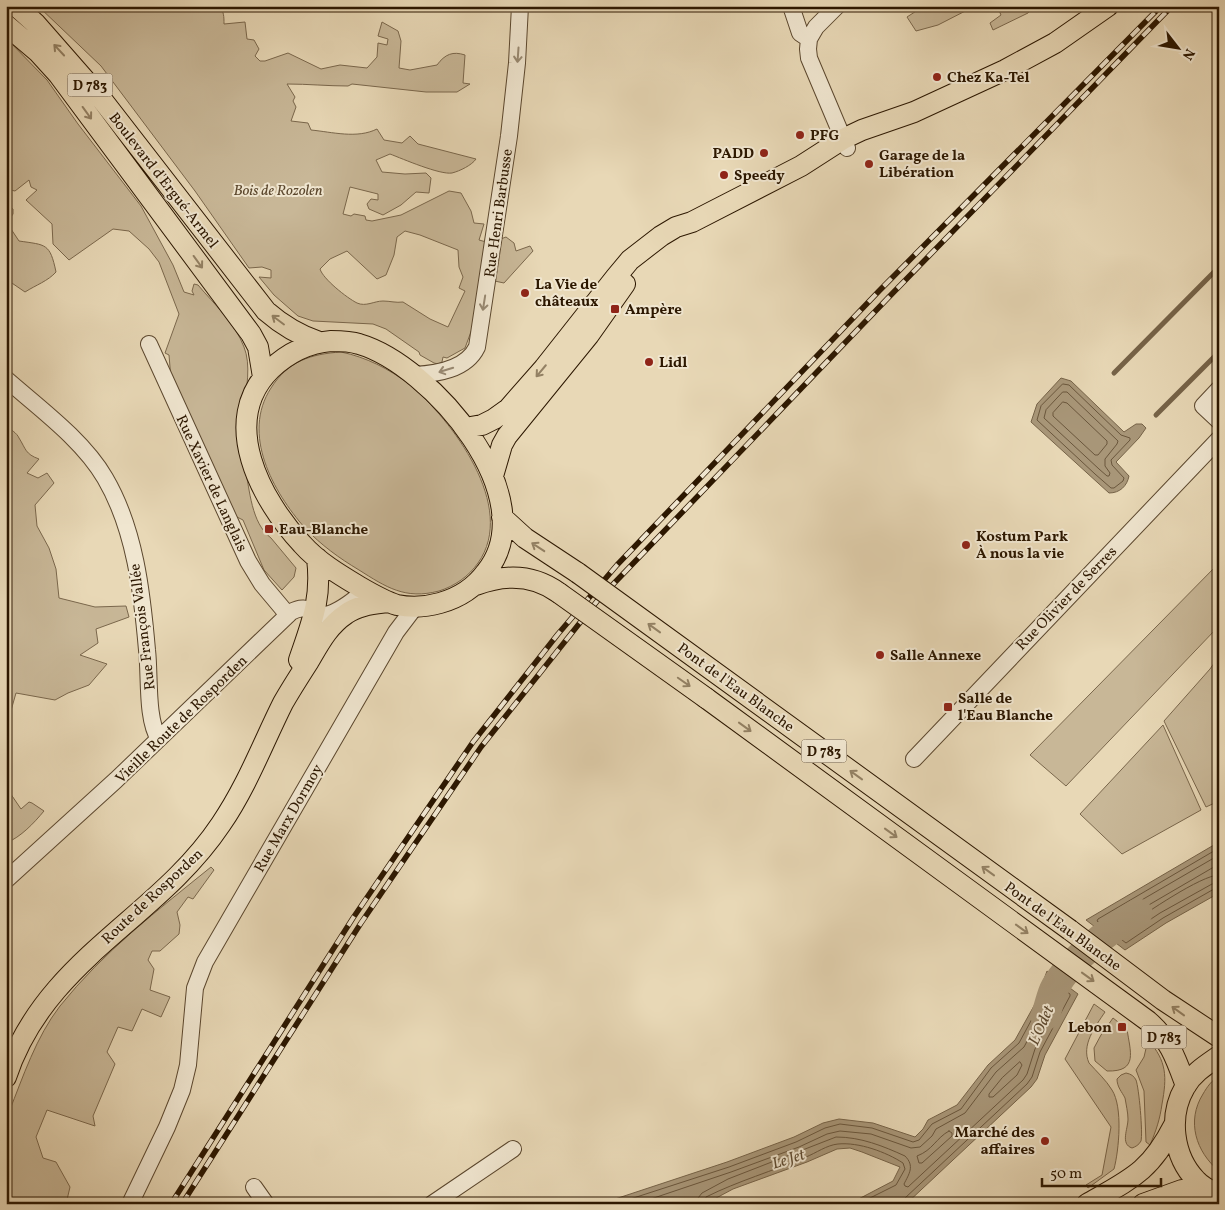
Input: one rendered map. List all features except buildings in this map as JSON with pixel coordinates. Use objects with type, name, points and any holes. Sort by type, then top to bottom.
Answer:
[{"type":"main road","name":"Boulevard d'Ergué-Armel","points":[[16,6],[36,24],[100,97],[266,311],[276,320],[301,336],[319,342]]},
{"type":"main road","points":[[493,476],[502,445],[507,436],[572,346],[638,269],[692,222],[845,144],[874,125],[914,112],[1018,64],[1055,43],[1108,6]]},
{"type":"main road","name":"Boulevard d'Ergué-Armel","points":[[6,25],[38,52],[58,74],[251,334],[258,347],[263,378]]},
{"type":"main road","points":[[343,341],[358,344],[386,356],[414,375],[443,402],[465,428],[485,459],[493,476],[502,517],[503,533],[496,557],[490,568],[474,586],[449,600],[431,606],[416,608],[389,602],[366,590],[317,558],[303,545],[282,520],[263,489],[252,459],[246,433],[246,422],[252,398],[263,378],[284,358],[300,349],[319,342],[343,341]]},
{"type":"main road","points":[[465,428],[482,424],[501,415],[572,346]]},
{"type":"main road","name":"Pont de l'Eau Blanche","points":[[502,517],[530,542],[578,572],[1190,1019],[1219,1038]]},
{"type":"main road","name":"Route de Rosporden","points":[[283,704],[315,613],[319,591],[317,558]]},
{"type":"main road","name":"Pont de l'Eau Blanche","points":[[474,586],[497,578],[521,577],[544,584],[559,593],[1124,1003],[1160,1032],[1172,1051],[1186,1086]]},
{"type":"main road","name":"Route de Rosporden","points":[[6,1077],[16,1052],[33,1022],[59,986],[100,944],[140,911],[183,870],[212,837],[228,814],[283,704],[325,634],[337,621],[355,609],[389,602]]},
{"type":"main road","points":[[1087,1204],[1140,1172],[1161,1149],[1174,1125],[1180,1098],[1186,1086],[1200,1068],[1219,1056]]},
{"type":"main road","points":[[1174,1125],[1178,1148],[1184,1164],[1196,1181],[1213,1192]]},
{"type":"main road","points":[[1143,1204],[1182,1190],[1213,1192]]},
{"type":"street","name":"Rue Henri Barbusse","points":[[414,375],[432,374],[453,369],[474,353],[477,347],[509,136],[517,62],[520,6]]},
{"type":"street","points":[[790,6],[800,33],[809,40]]},
{"type":"street","points":[[837,6],[816,27],[809,40],[808,49],[809,58],[845,144]]},
{"type":"street","name":"Rue Xavier de Langlais","points":[[149,344],[248,561],[262,584],[288,615]]},
{"type":"street","name":"Rue François Vallée","points":[[6,379],[79,445],[105,477],[118,505],[130,540],[142,601],[148,652],[152,726],[159,739]]},
{"type":"street","points":[[1219,389],[1203,406],[1219,422]]},
{"type":"street","name":"Rue Olivier de Serres","points":[[914,758],[1219,438]]},
{"type":"street","points":[[288,615],[300,608],[306,608],[315,613],[325,615],[334,612],[366,590]]},
{"type":"street","name":"Rue Marx Dormoy","points":[[130,1204],[167,1128],[182,1090],[188,1065],[195,988],[205,962],[396,632],[416,608]]},
{"type":"street","name":"Vieille Route de Rosporden","points":[[6,880],[116,780],[288,615]]},
{"type":"street","points":[[432,1204],[513,1149]]},
{"type":"street","points":[[254,1187],[266,1204]]},
{"type":"green space","name":"Bois de Rozolen","points":[[38,6],[219,6],[223,12],[224,24],[245,22],[247,39],[254,40],[259,49],[255,56],[260,61],[288,53],[321,69],[340,65],[367,68],[377,57],[378,43],[387,45],[388,39],[378,36],[382,22],[398,31],[401,41],[399,68],[410,70],[437,65],[449,54],[465,55],[463,83],[470,84],[457,92],[426,92],[352,84],[348,86],[287,84],[295,97],[293,101],[296,107],[291,121],[308,123],[311,130],[344,134],[361,134],[377,129],[384,140],[402,143],[410,136],[418,144],[476,159],[462,169],[446,173],[390,154],[376,160],[382,172],[426,173],[431,178],[429,193],[416,192],[401,205],[383,215],[369,209],[367,204],[371,199],[378,200],[378,194],[350,187],[343,214],[365,216],[366,220],[372,221],[401,215],[449,191],[461,193],[471,211],[474,223],[484,224],[479,240],[490,243],[506,237],[514,243],[516,251],[530,246],[533,251],[504,283],[490,280],[465,348],[447,358],[443,357],[442,362],[438,364],[420,355],[419,352],[386,329],[373,324],[313,321],[298,316],[274,295],[259,277],[271,278],[271,270],[262,267],[249,268],[195,191],[101,66]],"holes":[[[405,231],[458,250],[459,267],[463,277],[459,288],[465,291],[448,327],[430,319],[403,302],[357,303],[330,283],[320,269],[330,259],[347,251],[377,279],[386,275],[394,255],[397,237]]]},
{"type":"green space","points":[[924,6],[975,6],[938,25],[916,31],[907,17]]},
{"type":"green space","points":[[997,6],[1032,6],[1032,8],[1028,13],[993,30],[990,23],[1001,15]]},
{"type":"green space","points":[[6,38],[47,80],[141,206],[173,265],[184,292],[194,295],[192,291],[194,284],[198,285],[224,314],[240,338],[246,354],[248,377],[238,427],[239,443],[252,506],[259,524],[296,568],[294,577],[282,590],[264,570],[243,520],[233,515],[171,379],[169,355],[165,353],[179,314],[159,262],[149,249],[129,231],[113,229],[69,260],[53,244],[52,224],[26,200],[37,190],[31,187],[29,180],[15,191],[6,189]]},
{"type":"green space","points":[[6,205],[13,209],[13,214],[7,223],[19,241],[35,243],[45,247],[51,255],[56,272],[25,292],[6,279]]},
{"type":"green space","points":[[341,352],[377,364],[409,384],[444,419],[475,466],[485,491],[490,516],[488,541],[474,568],[451,586],[439,591],[416,594],[396,590],[378,582],[337,556],[311,534],[293,514],[272,480],[260,443],[259,424],[263,406],[271,388],[285,371],[293,365],[310,357]]},
{"type":"green space","points":[[6,426],[17,434],[28,453],[39,459],[27,473],[38,478],[47,473],[54,483],[35,505],[37,526],[49,548],[56,569],[59,598],[95,607],[126,606],[129,617],[96,629],[98,643],[80,655],[107,664],[89,685],[55,700],[16,693],[6,728]]},
{"type":"green space","points":[[1219,563],[1219,621],[1216,629],[1066,786],[1030,755]]},
{"type":"green space","points":[[1219,656],[1219,801],[1206,807],[1164,721],[1210,669]]},
{"type":"green space","points":[[1163,725],[1201,810],[1122,854],[1080,814]]},
{"type":"green space","points":[[6,787],[21,809],[29,802],[44,811],[32,825],[6,843]]},
{"type":"green space","points":[[211,867],[214,870],[193,899],[188,897],[177,912],[180,925],[179,934],[160,951],[152,951],[148,960],[154,969],[150,990],[170,997],[161,1017],[142,1009],[132,1031],[118,1027],[107,1052],[115,1064],[93,1116],[95,1126],[47,1110],[36,1137],[43,1158],[56,1162],[70,1187],[66,1204],[6,1204],[6,1113],[9,1112],[31,1058],[51,1018],[77,986],[113,950]]},
{"type":"green space","points":[[1094,1004],[1105,1012],[1090,1036],[1087,1056],[1089,1063],[1112,1090],[1118,1107],[1119,1129],[1114,1169],[1088,1188],[1086,1185],[1102,1175],[1111,1127],[1065,1059]]},
{"type":"green space","points":[[1113,1018],[1127,1029],[1130,1059],[1124,1068],[1107,1071],[1095,1061],[1094,1048]]},
{"type":"green space","points":[[1148,1040],[1159,1055],[1165,1077],[1160,1115],[1150,1145],[1146,1142],[1144,1091],[1136,1070],[1144,1057]]},
{"type":"green space","points":[[1126,1073],[1132,1075],[1136,1080],[1140,1110],[1141,1141],[1132,1148],[1128,1146],[1125,1140],[1128,1119],[1127,1111],[1125,1098],[1117,1082],[1121,1075]]},
{"type":"green space","points":[[1219,1076],[1219,1171],[1204,1155],[1199,1145],[1196,1136],[1195,1115],[1203,1094],[1208,1086]]},
{"type":"water","points":[[1061,378],[1071,381],[1124,432],[1136,424],[1142,424],[1146,428],[1116,462],[1129,476],[1127,483],[1120,490],[1109,493],[1031,422],[1037,404]]},
{"type":"water","points":[[1219,842],[1219,893],[1166,923],[1125,950],[1086,920]]},
{"type":"water","name":"Le Jet","points":[[1047,971],[1078,994],[1045,1055],[1037,1079],[1031,1087],[906,1204],[849,1204],[893,1181],[900,1167],[850,1148],[837,1149],[733,1189],[705,1204],[600,1204],[727,1162],[794,1137],[823,1123],[839,1119],[873,1123],[915,1137],[928,1120],[957,1105],[988,1065],[1015,1040],[1035,1004]]},
{"type":"waterway","points":[[1114,373],[1219,267]]},
{"type":"waterway","points":[[1156,415],[1219,352]]},
{"type":"waterway","name":"L'Odet","points":[[1045,1016],[1055,987],[1071,966],[1115,927],[1138,913]]},
{"type":"railway","points":[[171,1204],[353,918],[473,742],[558,634],[617,565],[879,291],[1161,6]]},
{"type":"railway","points":[[182,1204],[361,923],[481,747],[598,600],[1172,6]]},
{"type":"place","name":"Chez Ka-Tel","points":[[937,77]]},
{"type":"place","name":"PFG","points":[[800,135]]},
{"type":"place","name":"PADD","points":[[764,153]]},
{"type":"place","name":"Garage de la Libération","points":[[869,164]]},
{"type":"place","name":"Speedy","points":[[724,175]]},
{"type":"place","name":"La Vie de châteaux","points":[[525,293]]},
{"type":"place","name":"Ampère","points":[[615,309]]},
{"type":"place","name":"Lidl","points":[[649,362]]},
{"type":"place","name":"Eau-Blanche","points":[[269,529]]},
{"type":"place","name":"Kostum Park À nous la vie","points":[[966,545]]},
{"type":"place","name":"Salle Annexe","points":[[880,655]]},
{"type":"place","name":"Salle de l'Eau Blanche","points":[[948,707]]},
{"type":"place","name":"Lebon","points":[[1122,1027]]},
{"type":"place","name":"Marché des affaires","points":[[1045,1141]]}]
